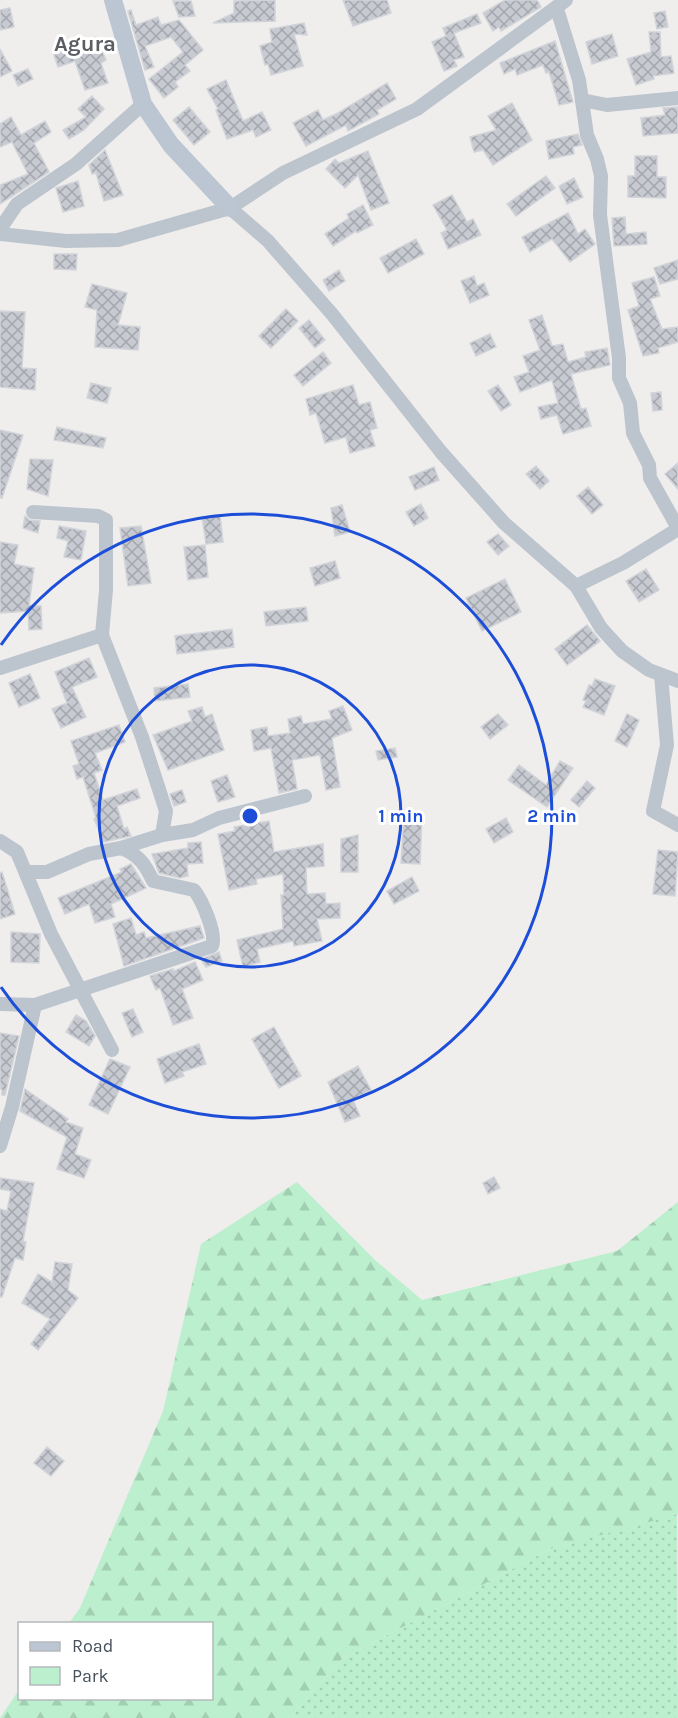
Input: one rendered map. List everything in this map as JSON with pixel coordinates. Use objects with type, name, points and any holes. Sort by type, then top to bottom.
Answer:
[{"type":"street","points":[[113,0],[143,104],[171,145],[230,208],[268,241],[332,314],[441,452],[504,523],[576,586],[608,636],[622,651],[661,675],[678,681]]},
{"type":"street","points":[[0,234],[66,241],[118,240],[230,208],[283,173],[417,109],[561,4],[582,100],[587,135],[601,176],[600,215],[615,323],[619,378],[630,403],[633,433],[649,465],[650,478],[678,528],[623,563],[576,586]]},
{"type":"street","points":[[582,100],[607,105],[678,98]]},
{"type":"street","points":[[0,229],[16,204],[76,164],[143,104]]},
{"type":"street","points":[[33,512],[98,516],[106,520],[106,590],[102,635],[142,737],[166,811],[182,832]]},
{"type":"street","points":[[0,668],[102,635]]},
{"type":"street","points":[[661,675],[667,745],[654,811],[678,825]]},
{"type":"street","points":[[26,872],[47,872],[89,854],[121,848],[162,835],[193,830],[219,818],[305,796]]},
{"type":"street","points":[[162,835],[166,811]]},
{"type":"street","points":[[0,841],[17,852],[51,934],[112,1050]]},
{"type":"street","points":[[0,1004],[35,1005],[212,946],[215,940],[211,924],[194,890],[153,880],[143,861],[135,853],[121,848]]},
{"type":"street","points":[[0,1146],[12,1107],[35,1005]]},
{"type":"green space","points":[[297,1182],[375,1260],[422,1300],[617,1251],[678,1202],[678,1514],[550,1549],[342,1659],[289,1718],[0,1718],[18,1691],[18,1700],[213,1700],[213,1622],[70,1622],[80,1608],[163,1411],[201,1244]]},
{"type":"green space","points":[[677,1513],[678,1718],[289,1718],[342,1659],[550,1549]]},
{"type":"building","points":[[275,0],[275,21],[213,23],[234,13],[234,1]]},
{"type":"building","points":[[343,0],[387,0],[391,13],[353,26]]},
{"type":"building","points":[[505,0],[537,0],[541,7],[501,31],[499,27],[493,31],[483,13]]},
{"type":"building","points":[[173,1],[191,1],[195,16],[179,17]]},
{"type":"building","points":[[10,8],[14,27],[0,30],[0,10]]},
{"type":"building","points":[[131,10],[136,25],[158,17],[161,25],[179,20],[203,50],[185,65],[190,71],[175,82],[178,87],[164,98],[149,79],[183,52],[171,37],[145,46],[154,67],[145,70],[128,11]]},
{"type":"building","points":[[665,11],[668,27],[657,29],[654,13]]},
{"type":"building","points":[[477,14],[481,23],[454,33],[464,57],[454,60],[457,66],[444,71],[432,42],[446,36],[443,28]]},
{"type":"building","points":[[304,23],[307,35],[294,34],[303,66],[271,75],[268,64],[265,65],[260,46],[272,42],[270,29]]},
{"type":"building","points":[[649,32],[660,32],[661,57],[671,56],[674,73],[653,76],[654,79],[636,85],[627,59],[651,52]]},
{"type":"building","points":[[612,34],[618,56],[592,64],[586,42]]},
{"type":"building","points":[[96,37],[106,60],[101,63],[108,83],[85,90],[75,61],[58,67],[54,55]]},
{"type":"building","points":[[555,41],[573,102],[559,105],[549,72],[546,73],[543,65],[517,75],[515,69],[504,74],[500,63]]},
{"type":"building","points":[[0,49],[12,71],[0,77]]},
{"type":"building","points":[[28,69],[33,79],[18,86],[13,75]]},
{"type":"building","points":[[226,80],[243,121],[262,112],[271,130],[256,137],[253,130],[227,139],[216,110],[218,109],[207,89]]},
{"type":"building","points":[[387,83],[396,99],[377,110],[379,114],[348,131],[346,125],[306,146],[293,123],[318,110],[323,120]]},
{"type":"building","points":[[92,96],[104,109],[84,130],[69,139],[63,130],[86,117],[78,109]]},
{"type":"building","points":[[512,103],[532,140],[493,165],[483,150],[474,152],[470,137],[496,130],[488,116]]},
{"type":"building","points":[[189,107],[210,132],[194,145],[173,120]]},
{"type":"building","points":[[678,107],[678,133],[643,136],[641,118],[665,115],[663,108]]},
{"type":"building","points":[[11,117],[21,135],[45,121],[51,132],[34,143],[49,172],[0,204],[0,185],[28,174],[12,142],[0,147],[0,124]]},
{"type":"building","points":[[578,134],[582,145],[573,147],[574,154],[549,159],[546,141]]},
{"type":"building","points":[[105,150],[123,195],[104,201],[96,173],[92,174],[89,165]]},
{"type":"building","points":[[368,151],[389,203],[371,210],[358,175],[345,188],[326,169],[335,159],[339,163]]},
{"type":"building","points":[[635,156],[657,156],[657,177],[666,177],[666,198],[628,197],[628,176],[635,176]]},
{"type":"building","points":[[546,176],[555,188],[516,216],[507,204]]},
{"type":"building","points":[[574,178],[583,197],[567,204],[559,186]]},
{"type":"building","points":[[78,181],[84,206],[63,212],[56,188]]},
{"type":"building","points":[[452,195],[467,222],[473,219],[481,235],[448,249],[441,233],[447,230],[433,205]]},
{"type":"building","points":[[363,205],[373,225],[357,233],[356,231],[333,246],[325,234],[349,218],[347,214]]},
{"type":"building","points":[[568,213],[578,234],[585,229],[595,244],[570,262],[552,239],[530,252],[522,237]]},
{"type":"building","points":[[625,217],[626,234],[646,232],[647,244],[614,246],[612,218]]},
{"type":"building","points":[[416,239],[424,254],[388,273],[380,258]]},
{"type":"building","points":[[54,254],[77,254],[76,270],[54,269]]},
{"type":"building","points":[[678,260],[678,279],[660,284],[654,268]]},
{"type":"building","points":[[339,270],[345,281],[329,291],[323,280]]},
{"type":"building","points":[[474,276],[477,286],[484,283],[489,295],[470,303],[461,281]]},
{"type":"building","points":[[654,277],[660,296],[650,299],[662,329],[678,327],[678,342],[658,348],[659,353],[643,356],[628,310],[639,306],[632,283]]},
{"type":"building","points":[[92,284],[127,293],[118,325],[140,327],[138,350],[95,347],[97,310],[85,307]]},
{"type":"building","points":[[286,309],[298,321],[271,348],[259,336]]},
{"type":"building","points":[[0,311],[25,312],[22,368],[36,369],[35,390],[0,387]]},
{"type":"building","points":[[542,315],[552,346],[563,344],[568,362],[586,357],[585,352],[607,348],[610,365],[571,374],[581,409],[586,408],[591,426],[563,434],[557,415],[541,419],[538,407],[558,403],[552,380],[520,392],[514,377],[529,372],[523,356],[540,350],[529,320]]},
{"type":"building","points":[[309,320],[325,340],[315,348],[299,328]]},
{"type":"building","points":[[490,334],[496,347],[476,356],[470,343]]},
{"type":"building","points":[[323,352],[331,363],[303,386],[294,375]]},
{"type":"building","points":[[91,383],[111,388],[107,403],[87,398]]},
{"type":"building","points":[[353,385],[359,405],[370,402],[377,428],[370,430],[375,446],[350,453],[346,437],[325,443],[316,413],[310,415],[306,399]]},
{"type":"building","points":[[498,385],[511,405],[501,411],[488,391]]},
{"type":"building","points":[[661,392],[662,410],[653,411],[651,393]]},
{"type":"building","points":[[57,427],[106,438],[103,448],[54,440]]},
{"type":"building","points":[[0,430],[23,435],[2,498],[0,498]]},
{"type":"building","points":[[30,459],[53,460],[48,496],[27,489]]},
{"type":"building","points":[[678,463],[678,489],[665,474]]},
{"type":"building","points":[[536,466],[549,481],[540,489],[526,474]]},
{"type":"building","points":[[434,467],[439,480],[415,490],[409,477]]},
{"type":"building","points":[[588,487],[603,505],[592,514],[577,496]]},
{"type":"building","points":[[421,504],[428,518],[414,526],[406,512]]},
{"type":"building","points":[[342,505],[350,532],[335,536],[331,508]]},
{"type":"building","points":[[220,515],[223,542],[206,544],[202,517]]},
{"type":"building","points":[[25,516],[29,520],[40,521],[38,533],[23,528]]},
{"type":"building","points":[[59,526],[86,531],[81,560],[64,557],[68,541],[57,538]]},
{"type":"building","points":[[141,526],[151,583],[128,586],[120,528]]},
{"type":"building","points":[[498,534],[509,546],[498,555],[487,542]]},
{"type":"building","points":[[0,542],[18,545],[14,564],[34,568],[29,605],[41,606],[42,629],[29,630],[28,611],[0,613]]},
{"type":"building","points":[[205,545],[208,577],[188,580],[184,547]]},
{"type":"building","points":[[335,561],[340,578],[315,586],[310,568]]},
{"type":"building","points":[[646,569],[659,590],[639,602],[626,581]]},
{"type":"building","points":[[505,579],[521,612],[482,631],[466,598]]},
{"type":"building","points":[[306,607],[308,621],[266,626],[264,612]]},
{"type":"building","points":[[587,625],[600,641],[567,665],[555,649]]},
{"type":"building","points":[[232,629],[234,647],[177,654],[175,636]]},
{"type":"building","points":[[89,658],[97,677],[72,687],[86,717],[61,728],[52,709],[67,703],[55,672]]},
{"type":"building","points":[[30,674],[40,698],[19,707],[9,683]]},
{"type":"building","points":[[595,679],[615,686],[604,715],[583,707],[586,701],[583,700],[589,685],[592,686]]},
{"type":"building","points":[[188,684],[190,697],[155,701],[154,688]]},
{"type":"building","points":[[343,706],[352,730],[332,738],[340,787],[326,790],[320,755],[292,760],[297,789],[279,793],[271,748],[254,751],[251,730],[267,727],[268,736],[290,733],[288,719],[301,716],[303,724],[332,719],[329,711]]},
{"type":"building","points":[[202,707],[205,717],[212,714],[224,750],[168,770],[153,735],[192,721],[188,711]]},
{"type":"building","points":[[498,714],[508,725],[490,739],[481,727]]},
{"type":"building","points":[[627,714],[639,720],[627,747],[615,741]]},
{"type":"building","points":[[119,725],[125,742],[95,753],[102,770],[94,773],[103,800],[137,789],[140,798],[117,806],[124,829],[127,827],[131,836],[104,842],[94,819],[96,818],[83,777],[77,779],[73,766],[79,764],[71,741]]},
{"type":"building","points":[[395,748],[397,757],[378,760],[376,751]]},
{"type":"building","points":[[560,761],[573,768],[547,807],[508,780],[519,765],[546,785]]},
{"type":"building","points":[[227,775],[235,797],[218,802],[211,781]]},
{"type":"building","points":[[587,781],[595,788],[579,807],[571,800]]},
{"type":"building","points":[[182,790],[186,802],[174,806],[170,794]]},
{"type":"building","points":[[404,814],[422,815],[420,864],[401,863]]},
{"type":"building","points":[[506,818],[513,832],[494,843],[486,829]]},
{"type":"building","points":[[269,821],[274,852],[323,844],[324,866],[306,868],[307,894],[325,893],[326,904],[340,903],[340,918],[317,919],[322,941],[294,946],[293,941],[257,949],[260,962],[243,967],[237,940],[283,929],[281,895],[284,895],[283,874],[256,879],[257,884],[229,890],[218,834],[235,831],[234,827]]},
{"type":"building","points":[[358,835],[358,872],[341,872],[341,839]]},
{"type":"building","points":[[201,842],[203,863],[187,864],[188,876],[180,878],[159,873],[152,854],[188,848],[188,843]]},
{"type":"building","points":[[658,850],[678,852],[675,896],[653,894]]},
{"type":"building","points":[[131,864],[146,888],[111,904],[115,917],[95,923],[89,904],[65,914],[58,898],[122,872],[120,869]]},
{"type":"building","points":[[2,872],[15,914],[0,919],[0,873]]},
{"type":"building","points":[[412,877],[419,891],[394,904],[387,891]]},
{"type":"building","points":[[131,918],[136,935],[144,932],[146,938],[200,926],[204,938],[124,966],[113,924]]},
{"type":"building","points":[[11,932],[40,934],[39,963],[11,962]]},
{"type":"building","points":[[219,952],[222,961],[206,967],[201,959]]},
{"type":"building","points":[[195,962],[203,980],[182,989],[193,1018],[173,1025],[160,988],[156,990],[150,976],[173,969],[174,971]]},
{"type":"building","points":[[133,1009],[143,1032],[132,1037],[122,1013]]},
{"type":"building","points":[[76,1015],[86,1021],[95,1036],[89,1046],[66,1032]]},
{"type":"building","points":[[274,1027],[301,1076],[279,1088],[252,1039]]},
{"type":"building","points":[[0,1033],[19,1036],[5,1095],[2,1095],[0,1089]]},
{"type":"building","points":[[199,1044],[206,1064],[182,1072],[184,1076],[165,1083],[157,1059]]},
{"type":"building","points":[[110,1059],[130,1067],[108,1114],[89,1105]]},
{"type":"building","points":[[358,1066],[371,1090],[353,1100],[360,1116],[345,1122],[328,1082]]},
{"type":"building","points":[[25,1089],[68,1119],[66,1122],[83,1128],[75,1154],[91,1160],[84,1178],[57,1169],[67,1137],[20,1111]]},
{"type":"building","points":[[494,1177],[500,1188],[488,1194],[483,1183]]},
{"type":"building","points":[[0,1178],[34,1183],[23,1241],[26,1242],[23,1260],[15,1258],[2,1297],[0,1297],[0,1209],[7,1211],[11,1191],[0,1189]]},
{"type":"building","points":[[55,1262],[72,1264],[68,1290],[78,1298],[38,1350],[31,1344],[50,1319],[22,1303],[38,1274],[52,1282]]},
{"type":"building","points":[[47,1447],[64,1461],[51,1476],[34,1463]]},
{"type":"district","name":"Agura","points":[[85,43]]}]
